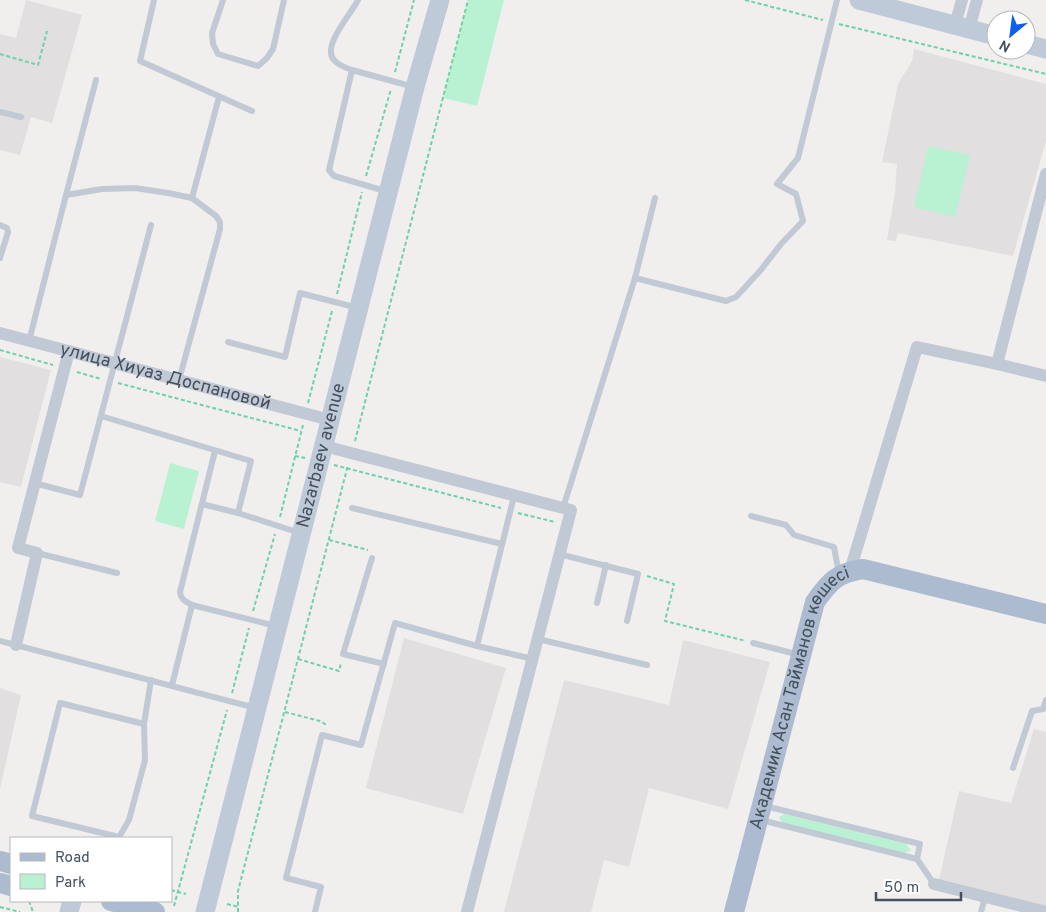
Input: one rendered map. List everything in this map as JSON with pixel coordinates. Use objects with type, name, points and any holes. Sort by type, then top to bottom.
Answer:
[{"type":"main road","name":"Nazarbaev avenue","points":[[205,912],[415,87],[440,0]]},
{"type":"main road","points":[[859,0],[986,33]]},
{"type":"main road","points":[[846,577],[863,569],[1046,614]]},
{"type":"main road","points":[[846,577],[1046,624]]},
{"type":"main road","name":"Академик Асан Тайманов көшесі","points":[[734,912],[815,602],[828,584],[846,577]]},
{"type":"main road","name":"Академик Асан Тайманов көшесі","points":[[746,912],[826,605],[846,577]]},
{"type":"main road","points":[[115,902],[155,912]]},
{"type":"street","points":[[962,0],[962,27]]},
{"type":"street","points":[[962,27],[977,0]]},
{"type":"street","points":[[1046,174],[997,364],[1046,376]]},
{"type":"street","name":"улица Хиуаз Доспановой","points":[[0,333],[330,420]]},
{"type":"street","name":"Академик Асан Тайманов көшесі","points":[[846,577],[917,347],[997,364]]},
{"type":"street","points":[[16,645],[37,553],[18,548],[68,351]]},
{"type":"street","points":[[322,454],[571,510],[467,912]]},
{"type":"street","points":[[934,884],[1038,911]]},
{"type":"lane","points":[[154,0],[140,61],[252,111]]},
{"type":"lane","points":[[223,0],[212,33],[213,44],[218,54],[258,66],[268,58],[273,49],[284,0]]},
{"type":"lane","points":[[358,0],[334,40],[331,54],[334,60],[352,70],[415,87]]},
{"type":"lane","points":[[635,278],[726,301],[736,297],[760,272],[781,244],[804,221],[796,194],[777,184],[798,158],[837,0]]},
{"type":"lane","points":[[352,70],[329,170],[334,176],[388,192]]},
{"type":"lane","points":[[29,341],[96,80]]},
{"type":"lane","points":[[192,198],[219,97]]},
{"type":"lane","points":[[0,112],[21,118]]},
{"type":"lane","points":[[66,194],[102,189],[135,188],[168,193],[192,198],[216,216],[220,222],[220,229],[179,380]]},
{"type":"lane","points":[[563,508],[635,278],[655,198]]},
{"type":"lane","points":[[0,225],[7,228],[8,232],[0,258]]},
{"type":"lane","points":[[34,484],[80,495],[151,225]]},
{"type":"lane","points":[[228,342],[285,357],[300,293],[359,308]]},
{"type":"lane","points":[[101,416],[251,461],[238,513]]},
{"type":"lane","points":[[215,451],[180,592],[181,597],[192,605],[278,627]]},
{"type":"lane","points":[[477,646],[514,496]]},
{"type":"lane","points":[[202,504],[301,533]]},
{"type":"lane","points":[[352,508],[502,544]]},
{"type":"lane","points":[[751,516],[786,525],[794,534],[834,547],[846,577]]},
{"type":"lane","points":[[37,553],[117,573]]},
{"type":"lane","points":[[560,554],[638,574],[627,621]]},
{"type":"lane","points":[[372,558],[343,654],[384,664]]},
{"type":"lane","points":[[597,603],[606,566]]},
{"type":"lane","points":[[172,685],[192,605]]},
{"type":"lane","points":[[315,912],[321,887],[286,878],[322,735],[361,745],[395,623],[477,646],[533,659]]},
{"type":"lane","points":[[538,639],[647,665]]},
{"type":"lane","points":[[0,641],[257,708]]},
{"type":"lane","points":[[753,643],[801,655]]},
{"type":"lane","points":[[121,837],[129,820],[145,760],[144,724],[151,680]]},
{"type":"lane","points":[[1013,768],[1032,711],[1043,709],[1046,700]]},
{"type":"lane","points":[[117,837],[32,816],[60,703],[144,724]]},
{"type":"lane","points":[[771,815],[920,844],[917,859]]},
{"type":"lane","points":[[771,815],[917,859],[934,884]]},
{"type":"lane","points":[[981,912],[984,897]]},
{"type":"path","points":[[174,906],[278,526],[363,185],[414,0]]},
{"type":"path","points":[[745,0],[1046,74]]},
{"type":"path","points":[[0,54],[38,64],[47,31]]},
{"type":"path","points":[[0,350],[301,431]]},
{"type":"path","points":[[295,456],[322,454],[510,511],[566,525]]},
{"type":"path","points":[[329,540],[370,550],[372,558]]},
{"type":"path","points":[[638,574],[674,584],[665,621],[753,643]]},
{"type":"path","points":[[298,659],[339,671],[343,654]]},
{"type":"path","points":[[284,712],[325,724],[322,735]]},
{"type":"path","points":[[172,890],[186,894]]},
{"type":"path","points":[[227,904],[239,907],[238,912]]},
{"type":"path","points":[[0,907],[20,912]]},
{"type":"shaded area","points":[[26,0],[82,15],[52,123],[31,117],[20,155],[0,150],[0,34],[16,38]]},
{"type":"shaded area","points":[[914,49],[1046,84],[1046,141],[1013,256],[898,233],[896,241],[887,240],[895,192],[897,164],[882,162],[898,84],[912,61]]},
{"type":"shaded area","points":[[0,357],[51,370],[21,487],[0,482]]},
{"type":"shaded area","points":[[404,638],[506,668],[463,814],[366,788]]},
{"type":"shaded area","points":[[683,640],[770,662],[728,809],[649,788],[629,867],[604,860],[591,912],[504,912],[564,680],[669,705]]},
{"type":"shaded area","points":[[0,688],[21,695],[0,789]]},
{"type":"shaded area","points":[[1034,729],[1046,732],[1046,906],[939,880],[959,791],[1011,803]]},
{"type":"green space","points":[[468,0],[504,0],[477,106],[443,98]]},
{"type":"green space","points":[[928,146],[970,155],[955,217],[914,207]]},
{"type":"green space","points":[[170,463],[199,471],[184,529],[155,521]]},
{"type":"green space","points":[[784,814],[906,844],[911,850],[905,853],[782,823],[779,817]]}]
